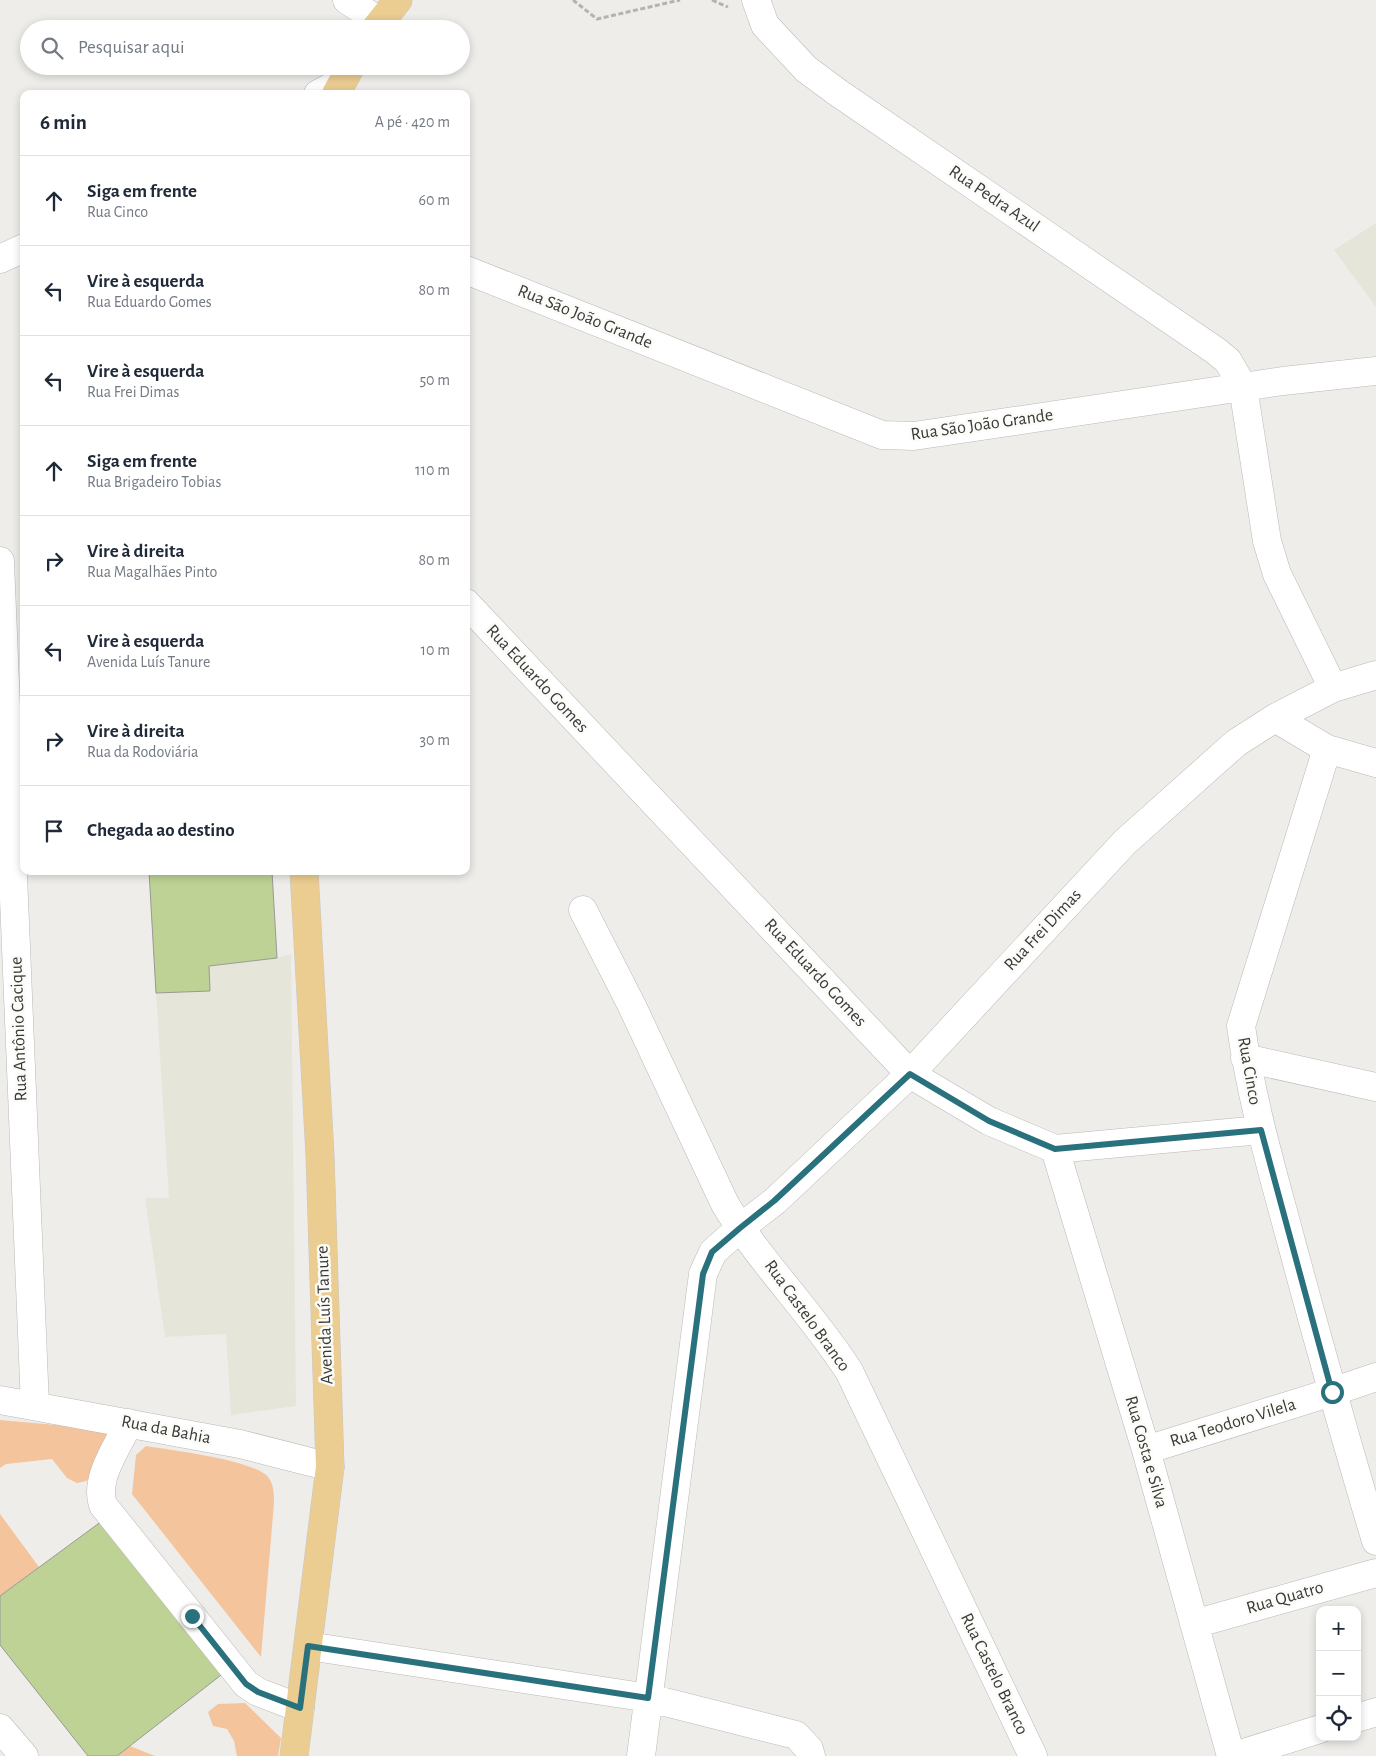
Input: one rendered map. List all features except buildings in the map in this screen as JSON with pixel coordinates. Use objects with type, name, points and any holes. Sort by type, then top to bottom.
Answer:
[{"type":"main road","points":[[381,20],[398,0]]},
{"type":"main road","name":"Avenida Luís Tanure","points":[[294,1756],[330,1467],[320,1155],[304,875]]},
{"type":"street","points":[[347,0],[371,20]]},
{"type":"street","name":"Rua Pedra Azul","points":[[756,0],[764,25],[806,69],[1228,360],[1243,388],[1267,541],[1277,574],[1333,688]]},
{"type":"street","points":[[325,90],[343,80]]},
{"type":"street","points":[[0,259],[20,250]]},
{"type":"street","name":"Rua São João Grande","points":[[470,272],[882,435],[914,436],[1243,388],[1283,380],[1376,371]]},
{"type":"street","name":"Rua Antônio Cacique","points":[[0,561],[35,1406]]},
{"type":"street","name":"Rua Eduardo Gomes","points":[[470,607],[910,1074],[989,1121],[1055,1149],[1261,1130]]},
{"type":"street","name":"Rua Frei Dimas","points":[[641,1756],[703,1274],[712,1252],[774,1201],[910,1074],[1125,842],[1236,743],[1275,718],[1333,688],[1376,675]]},
{"type":"street","points":[[1275,718],[1327,749],[1376,763]]},
{"type":"street","name":"Rua Cinco","points":[[1327,749],[1241,1026],[1245,1058],[1261,1130],[1332,1392],[1376,1541]]},
{"type":"street","name":"Rua Castelo Branco","points":[[583,910],[632,1006],[725,1204],[740,1228],[829,1340],[849,1371],[1033,1756]]},
{"type":"street","points":[[1245,1058],[1376,1087]]},
{"type":"street","name":"Rua Costa e Silva","points":[[1055,1149],[1146,1450],[1232,1756]]},
{"type":"street","name":"Rua Teodoro Vilela","points":[[1146,1450],[1332,1392],[1376,1376]]},
{"type":"street","name":"Rua da Bahia","points":[[0,1400],[240,1444],[330,1467]]},
{"type":"street","points":[[129,1423],[102,1477],[99,1495],[103,1505],[246,1684],[258,1692],[300,1708]]},
{"type":"street","name":"Rua Quatro","points":[[1194,1624],[1376,1572]]},
{"type":"street","points":[[308,1646],[648,1698],[796,1735],[809,1749],[810,1756]]},
{"type":"street","points":[[1361,1717],[1376,1712]]},
{"type":"street","points":[[0,1728],[24,1756]]},
{"type":"street","points":[[1232,1756],[1316,1730]]},
{"type":"path","points":[[573,0],[597,18],[680,0]]},
{"type":"shaded area","points":[[1376,223],[1376,307],[1334,250]]},
{"type":"shaded area","points":[[291,954],[296,1406],[231,1415],[226,1334],[165,1337],[145,1198],[169,1198],[156,993],[210,991],[209,966],[277,958]]},
{"type":"shaded area","points":[[0,1420],[101,1429],[110,1433],[97,1471],[86,1481],[77,1483],[67,1478],[52,1459],[6,1464],[0,1468]]},
{"type":"shaded area","points":[[146,1446],[230,1461],[260,1471],[270,1480],[274,1503],[261,1657],[132,1494],[136,1455]]},
{"type":"shaded area","points":[[0,1514],[39,1567],[0,1596]]},
{"type":"shaded area","points":[[245,1703],[281,1738],[278,1756],[237,1756],[234,1741],[227,1729],[213,1726],[208,1712],[218,1704]]},
{"type":"shaded area","points":[[130,1746],[155,1756],[117,1756]]},
{"type":"route","points":[[192,1616],[246,1684],[258,1692],[300,1708],[308,1646],[648,1698],[703,1274],[712,1252],[774,1201],[910,1074],[989,1121],[1055,1149],[1261,1130],[1332,1392]]}]
